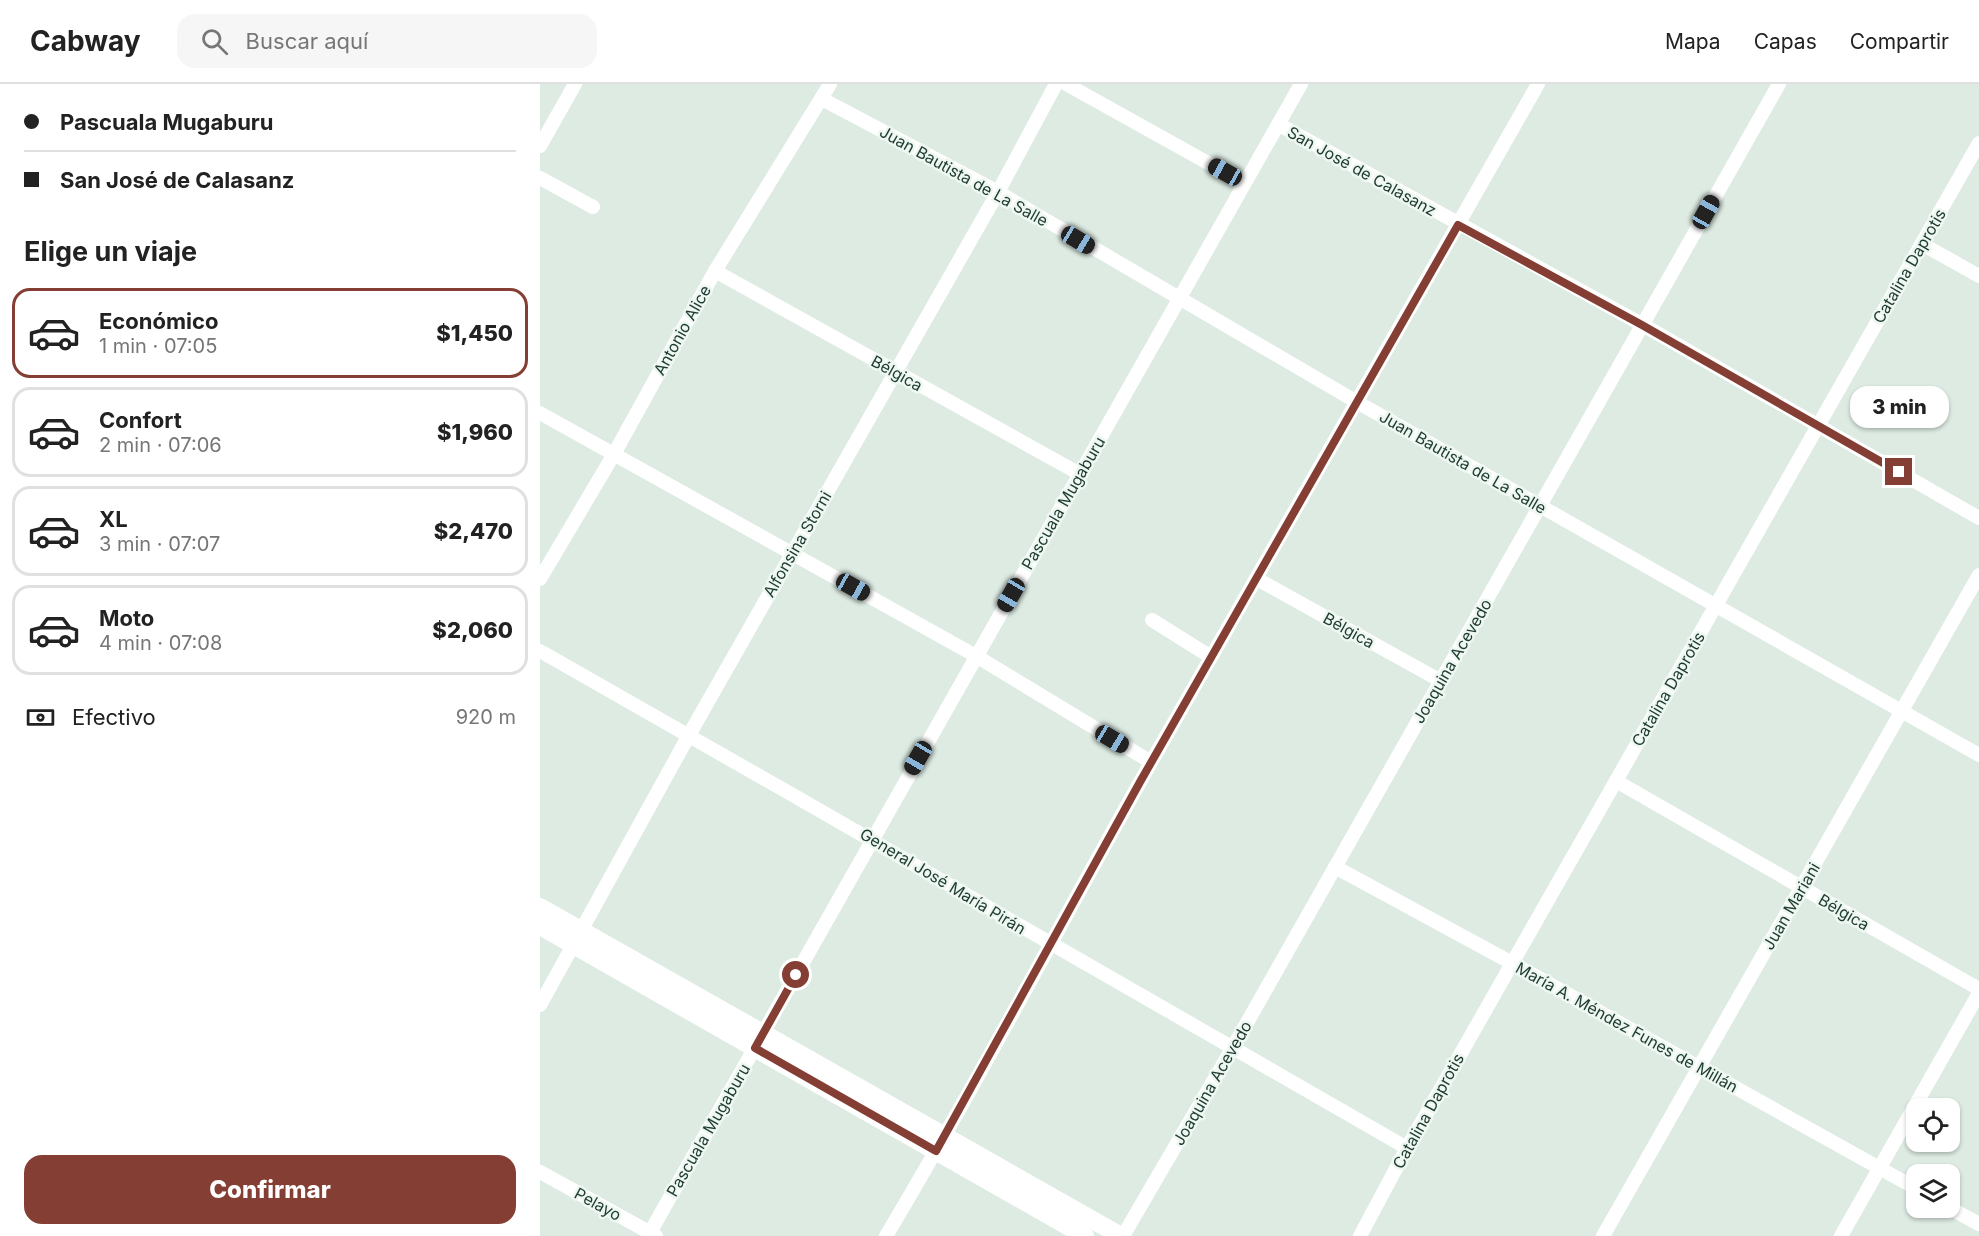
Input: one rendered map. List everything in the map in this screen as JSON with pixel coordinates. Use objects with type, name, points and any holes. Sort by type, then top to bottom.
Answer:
[{"type":"main road","points":[[540,907],[578,938],[940,1144],[1085,1236]]},
{"type":"main road","points":[[540,926],[578,938]]},
{"type":"main road","points":[[940,1144],[1122,1236]]},
{"type":"street","points":[[540,146],[575,84]]},
{"type":"street","name":"Antonio Alice","points":[[540,579],[614,454],[714,271],[830,84]]},
{"type":"street","name":"Alfonsina Storni","points":[[540,1005],[791,552],[998,192],[1056,84]]},
{"type":"street","points":[[1066,84],[1244,183]]},
{"type":"street","name":"Pascuala Mugaburu","points":[[651,1235],[872,839],[1301,84]]},
{"type":"street","points":[[886,1236],[940,1144],[1151,762],[1538,84]]},
{"type":"street","name":"Joaquina Acevedo","points":[[1122,1236],[1232,1048],[1779,84]]},
{"type":"street","name":"Juan Bautista de La Salle","points":[[822,99],[998,192],[1357,402],[1979,755]]},
{"type":"street","name":"San José de Calasanz","points":[[1278,124],[1642,325],[1979,518]]},
{"type":"street","name":"Catalina Daprotis","points":[[1360,1236],[1407,1148],[1979,143]]},
{"type":"street","points":[[540,178],[594,207]]},
{"type":"street","points":[[1922,244],[1979,276]]},
{"type":"street","name":"Bélgica","points":[[714,271],[1080,474]]},
{"type":"street","points":[[540,413],[976,656],[1151,762]]},
{"type":"street","name":"Juan Mariani","points":[[1603,1236],[1979,575]]},
{"type":"street","name":"Bélgica","points":[[1257,579],[1440,681]]},
{"type":"street","points":[[1152,620],[1211,657]]},
{"type":"street","name":"General José María Pirán","points":[[540,651],[872,839],[1049,944],[1407,1148]]},
{"type":"street","name":"Bélgica","points":[[1616,781],[1979,991]]},
{"type":"street","name":"María A. Méndez Funes de Millán","points":[[1335,867],[1906,1183]]},
{"type":"street","points":[[1841,1236],[1979,991]]},
{"type":"street","name":"Pelayo","points":[[540,1172],[651,1235]]},
{"type":"street","points":[[1960,1214],[1979,1224]]},
{"type":"route","points":[[796,975],[755,1048],[936,1151],[1140,782],[1458,225],[1642,325],[1899,472]]}]
